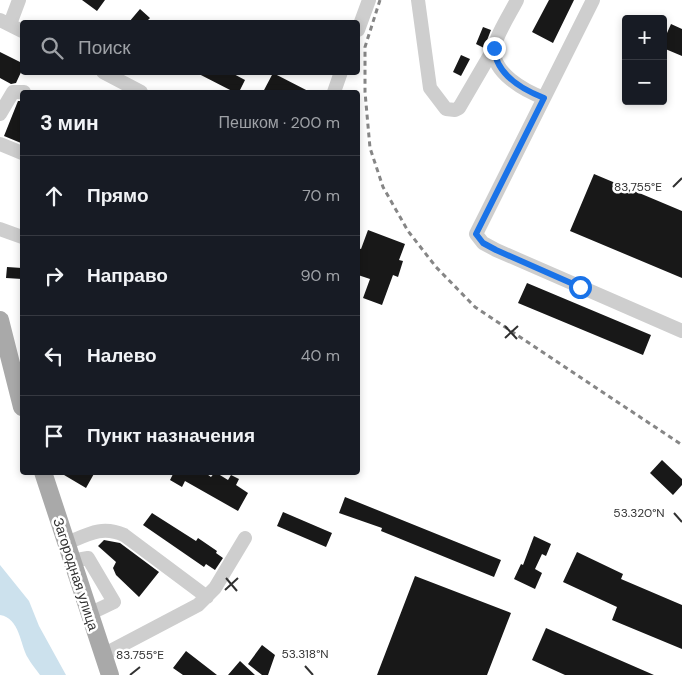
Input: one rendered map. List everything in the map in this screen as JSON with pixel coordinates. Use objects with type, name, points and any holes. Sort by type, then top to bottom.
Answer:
[{"type":"main road","points":[[0,320],[20,391]]},
{"type":"main road","name":"Загородная улица","points":[[44,475],[110,675]]},
{"type":"street","points":[[19,0],[5,22],[20,30]]},
{"type":"street","points":[[360,25],[369,0]]},
{"type":"street","points":[[418,0],[430,88],[446,109],[455,110],[459,108],[494,48],[517,0]]},
{"type":"street","points":[[593,0],[476,234],[483,243],[496,250],[682,331]]},
{"type":"street","points":[[494,48],[495,60],[505,73],[518,86],[544,98]]},
{"type":"street","points":[[109,75],[137,90]]},
{"type":"street","points":[[335,90],[340,75]]},
{"type":"street","points":[[0,114],[13,92],[20,92]]},
{"type":"street","points":[[0,144],[20,152]]},
{"type":"street","points":[[0,230],[20,236]]},
{"type":"street","points":[[66,544],[101,530],[111,530],[124,536],[207,597]]},
{"type":"street","points":[[103,655],[189,611],[207,597],[245,538]]},
{"type":"street","points":[[71,561],[88,558],[114,602],[89,614]]},
{"type":"water","points":[[0,565],[29,601],[39,626],[66,675],[40,675],[25,653],[16,626],[7,617],[0,615]]},
{"type":"building","points":[[82,0],[105,0],[97,11]]},
{"type":"building","points":[[549,0],[574,0],[553,43],[532,32]]},
{"type":"building","points":[[140,9],[150,18],[148,20],[131,20]]},
{"type":"building","points":[[671,24],[682,29],[682,56],[667,50],[667,33]]},
{"type":"building","points":[[483,27],[491,30],[484,48],[476,44]]},
{"type":"building","points":[[0,52],[20,62],[20,74],[16,83],[11,84],[0,78]]},
{"type":"building","points":[[461,55],[470,59],[461,76],[453,72]]},
{"type":"building","points":[[201,75],[236,75],[245,80],[240,90],[230,90]]},
{"type":"building","points":[[272,75],[277,75],[306,90],[264,90]]},
{"type":"building","points":[[18,101],[20,101],[20,143],[4,136]]},
{"type":"building","points":[[594,174],[682,211],[682,278],[570,231]]},
{"type":"building","points":[[368,230],[405,244],[399,260],[403,261],[398,277],[393,275],[382,305],[363,298],[370,279],[360,276],[361,249]]},
{"type":"building","points":[[7,267],[20,268],[20,279],[6,278]]},
{"type":"building","points":[[527,283],[651,335],[643,355],[518,303]]},
{"type":"building","points":[[662,460],[682,479],[682,485],[673,495],[650,473]]},
{"type":"building","points":[[64,475],[93,475],[86,488]]},
{"type":"building","points":[[172,475],[208,475],[211,477],[213,475],[220,475],[228,480],[231,475],[239,479],[236,485],[248,493],[238,511],[185,481],[182,487],[170,480]]},
{"type":"building","points":[[345,497],[501,560],[494,577],[381,531],[382,528],[339,513]]},
{"type":"building","points":[[283,512],[332,533],[326,547],[277,526]]},
{"type":"building","points":[[152,513],[196,541],[198,538],[217,551],[216,553],[223,558],[215,570],[206,564],[204,567],[143,525]]},
{"type":"building","points":[[534,536],[551,544],[546,556],[542,554],[535,569],[542,573],[535,589],[514,579],[521,564],[523,565]]},
{"type":"building","points":[[104,540],[120,543],[159,572],[139,597],[116,575],[113,568],[116,562],[98,546]]},
{"type":"building","points":[[577,552],[623,574],[621,579],[682,605],[682,649],[612,620],[617,607],[563,582]]},
{"type":"building","points":[[415,576],[511,613],[487,675],[377,675]]},
{"type":"building","points":[[546,628],[654,675],[565,675],[532,660]]},
{"type":"building","points":[[262,645],[275,655],[268,675],[262,675],[248,664]]},
{"type":"building","points":[[186,651],[217,675],[183,675],[173,668]]},
{"type":"building","points":[[240,661],[255,675],[228,675]]},
{"type":"railway","points":[[380,0],[365,47],[365,92],[370,148],[383,187],[408,231],[436,267],[475,307],[682,445]]},
{"type":"route","points":[[494,48],[495,60],[518,86],[544,98],[476,230],[476,234],[483,243],[496,250],[580,287]]}]
